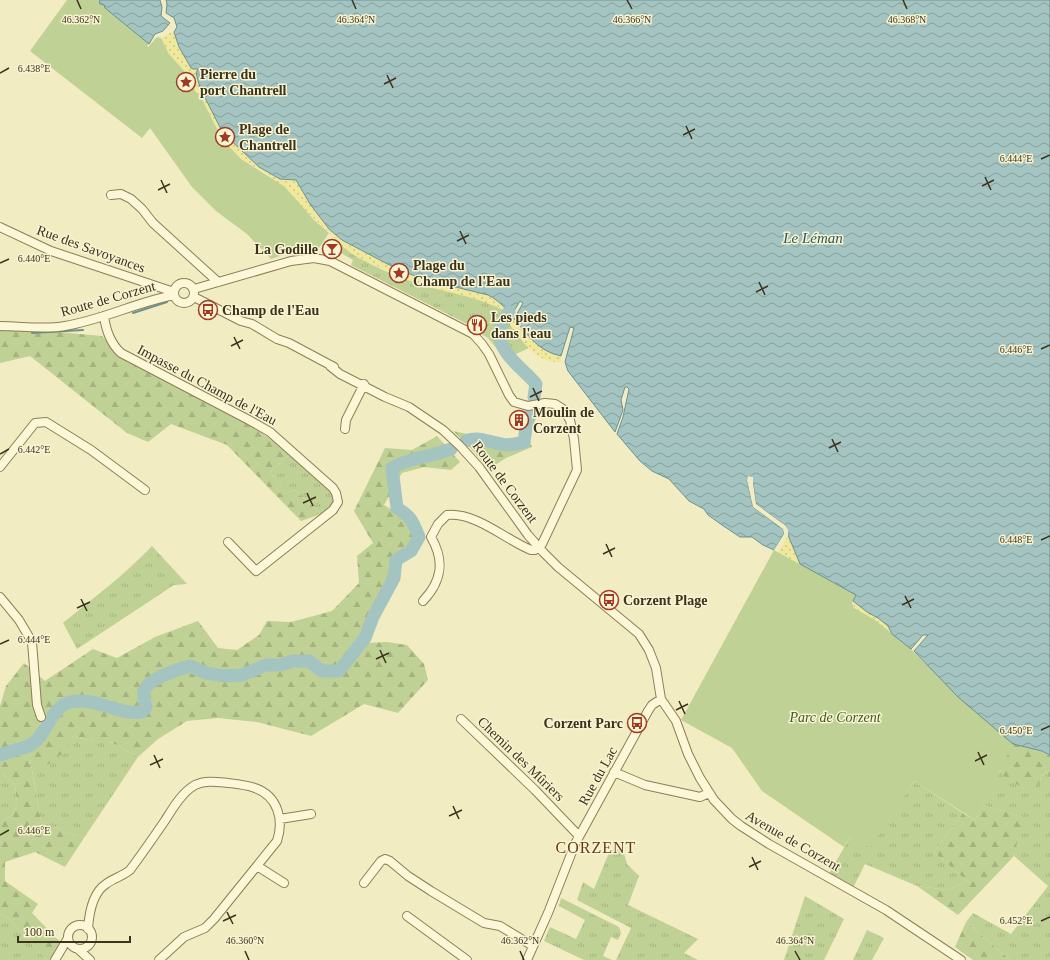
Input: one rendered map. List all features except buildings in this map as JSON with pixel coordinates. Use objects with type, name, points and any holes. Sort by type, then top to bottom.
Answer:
[{"type":"street","points":[[111,195],[121,194],[131,199],[144,210],[153,223],[218,282]]},
{"type":"street","name":"Rue des Savoyances","points":[[0,227],[48,250],[174,294]]},
{"type":"street","points":[[194,293],[190,284],[184,283],[178,285],[174,294],[177,300],[183,303],[189,302],[194,293],[218,282],[298,259],[319,259],[335,263],[470,332],[479,340],[489,354],[512,400],[518,404],[531,405],[550,403],[558,405],[565,411],[572,431],[577,468],[545,540],[534,551],[477,522],[454,514],[447,515],[438,524],[431,537],[438,549],[440,571],[432,591],[423,601]]},
{"type":"street","name":"Route de Corzent","points":[[194,293],[241,321],[252,324],[274,338],[292,345],[330,366],[353,376],[364,385],[375,387],[395,397],[440,427],[465,450],[484,472],[539,547]]},
{"type":"street","name":"Route de Corzent","points":[[0,326],[59,327],[88,321],[174,294]]},
{"type":"street","name":"Impasse du Champ de l'Eau","points":[[104,316],[107,334],[114,346],[121,353],[270,432],[333,488],[336,493],[338,502],[333,510],[256,571],[228,542]]},
{"type":"street","points":[[345,428],[346,420],[364,385]]},
{"type":"street","points":[[0,466],[35,423],[46,422],[91,450],[144,490]]},
{"type":"street","points":[[539,547],[558,567],[639,634],[649,650],[656,668],[661,699]]},
{"type":"street","points":[[0,597],[19,620],[32,642],[37,705],[41,717]]},
{"type":"street","name":"Rue du Lac","points":[[526,960],[551,908],[568,859],[579,836],[650,708],[661,699]]},
{"type":"street","name":"Avenue de Corzent","points":[[661,699],[676,721],[694,768],[709,793],[723,810],[741,826],[807,866],[886,910],[961,960]]},
{"type":"street","name":"Chemin des Mûriers","points":[[461,719],[535,790],[579,836]]},
{"type":"street","points":[[614,772],[645,785],[700,798],[709,793]]},
{"type":"street","points":[[90,960],[89,944],[91,937],[88,929],[89,915],[94,897],[101,887],[130,870],[182,796],[195,786],[212,781],[256,788],[264,792],[277,808],[280,819],[277,841],[214,919],[205,928],[184,937],[159,960]]},
{"type":"street","points":[[280,819],[311,814]]},
{"type":"street","points":[[364,883],[380,861],[385,860],[431,891],[484,923],[500,926],[533,946]]},
{"type":"street","points":[[257,866],[284,883]]},
{"type":"street","points":[[55,960],[68,938],[70,930],[89,915]]},
{"type":"street","points":[[407,916],[467,960]]},
{"type":"street","points":[[77,925],[85,926],[88,929]]},
{"type":"street","points":[[68,938],[69,942],[90,960]]},
{"type":"street","points":[[61,951],[83,948],[89,944]]},
{"type":"green space","points":[[67,0],[98,0],[148,42],[148,47],[157,37],[161,38],[169,54],[186,73],[185,78],[203,101],[222,139],[241,159],[285,187],[314,220],[329,233],[317,251],[290,253],[271,259],[247,234],[216,211],[192,187],[150,128],[142,138],[30,51]]},
{"type":"green space","points":[[342,246],[376,267],[395,275],[426,286],[481,300],[505,311],[514,319],[510,325],[529,348],[505,359],[488,338],[480,333],[485,324],[474,317],[469,325],[351,265],[353,260],[341,253]]},
{"type":"green space","points":[[0,330],[58,332],[102,336],[121,356],[246,421],[290,454],[270,472],[281,486],[276,489],[282,495],[295,490],[321,514],[301,521],[227,445],[171,424],[148,442],[127,433],[30,356],[0,363]]},
{"type":"green space","points":[[537,406],[528,437],[532,447],[506,458],[489,469],[467,444],[453,431],[499,440],[518,440],[528,407]]},
{"type":"green space","points":[[437,436],[460,462],[451,470],[424,467],[402,473],[384,505],[406,518],[415,537],[408,548],[365,643],[387,642],[407,645],[424,664],[428,680],[398,713],[364,704],[311,736],[257,722],[218,718],[187,721],[158,739],[138,757],[109,741],[94,741],[70,736],[68,749],[48,765],[30,759],[41,821],[62,831],[84,838],[65,867],[35,852],[5,862],[5,881],[38,904],[32,913],[61,943],[50,960],[47,960],[9,919],[0,914],[0,823],[13,815],[17,804],[15,785],[2,773],[0,773],[0,706],[6,686],[24,663],[45,681],[93,649],[117,658],[155,637],[198,621],[218,648],[237,650],[259,635],[267,621],[291,622],[332,611],[359,583],[357,556],[373,543],[354,511],[385,448],[412,450]]},
{"type":"green space","points":[[290,454],[329,489],[334,496],[335,503],[321,514],[295,490],[282,495],[276,489],[281,486],[270,472]]},
{"type":"green space","points":[[152,546],[187,584],[174,585],[77,649],[63,623],[120,577]]},
{"type":"green space","name":"Parc de Corzent","points":[[774,550],[856,595],[852,603],[854,608],[875,620],[911,649],[958,697],[1013,744],[975,820],[914,781],[870,848],[850,837],[844,847],[762,791],[732,748],[681,720]]},
{"type":"green space","points":[[923,662],[1042,751],[1050,755],[1050,778],[1047,772],[1041,776],[1040,782],[1035,790],[1028,791],[1005,777]]},
{"type":"green space","points":[[70,736],[94,741],[109,741],[138,757],[84,838],[62,831],[41,821],[30,758],[49,765]]},
{"type":"green space","points":[[1000,770],[1005,777],[1040,782],[1041,776],[1048,772],[1050,778],[1050,960],[1010,960],[966,922],[973,913],[1011,934],[1048,886],[1014,856],[1022,817],[982,805]]},
{"type":"green space","points":[[0,773],[2,773],[15,785],[17,804],[13,815],[0,823]]},
{"type":"green space","points":[[914,781],[963,813],[934,852],[967,881],[947,890],[917,886],[865,864],[853,888],[829,874],[850,837],[870,847]]},
{"type":"green space","points":[[982,805],[1023,817],[1014,856],[958,915],[917,886],[947,890],[967,881],[934,852],[963,813],[975,820]]},
{"type":"green space","points":[[617,845],[623,850],[627,864],[639,876],[628,905],[698,939],[684,953],[698,960],[616,960],[631,928],[577,900],[583,882],[594,889],[609,853]]},
{"type":"green space","points":[[805,896],[844,919],[824,960],[784,960]]},
{"type":"green space","points":[[561,898],[619,927],[621,933],[618,940],[611,937],[603,956],[612,960],[584,960],[544,941],[550,927],[576,939],[585,920],[559,906]]},
{"type":"green space","points":[[0,914],[9,919],[47,960],[0,960]]},
{"type":"green space","points":[[966,922],[1010,960],[973,960],[955,947]]},
{"type":"green space","points":[[867,930],[884,938],[872,960],[853,960]]},
{"type":"sand","points":[[174,32],[179,47],[188,64],[198,69],[280,179],[296,180],[310,204],[342,240],[397,269],[423,279],[488,295],[506,309],[505,311],[478,300],[432,288],[395,275],[355,256],[346,250],[265,173],[241,159],[222,139],[203,101],[185,78],[186,73],[169,54],[161,38]]},
{"type":"sand","points":[[514,319],[535,342],[554,354],[561,356],[561,362],[552,362],[531,351],[510,325],[510,322]]},
{"type":"sand","points":[[788,535],[800,564],[778,552]]},
{"type":"sand","points":[[853,601],[888,626],[892,634],[875,620],[854,608]]},
{"type":"water","points":[[100,0],[160,0],[162,7],[161,16],[170,23],[163,31],[155,34],[149,44],[105,8],[104,5],[100,4]]},
{"type":"water","name":"Le Léman","points":[[166,0],[1050,0],[1050,755],[1042,751],[1013,744],[958,697],[914,651],[928,635],[923,635],[911,649],[892,634],[888,626],[853,601],[856,595],[800,564],[788,535],[786,526],[756,504],[753,483],[750,476],[747,480],[753,507],[783,529],[784,534],[774,550],[763,545],[752,537],[740,537],[708,515],[704,509],[689,501],[669,479],[652,471],[640,461],[617,434],[623,417],[629,389],[625,387],[621,400],[623,410],[615,432],[568,371],[565,362],[574,328],[570,327],[561,356],[553,354],[534,342],[514,319],[523,303],[520,301],[511,316],[501,304],[488,295],[423,279],[397,269],[342,240],[329,229],[310,204],[296,180],[280,179],[259,167],[223,133],[200,88],[196,73],[198,69],[191,68],[179,47],[174,32],[177,27],[174,18],[166,13]]},
{"type":"pier","points":[[748,476],[753,477],[756,504],[786,526],[788,530],[787,537],[786,534],[776,550],[774,550],[784,534],[783,529],[753,507],[747,480]]},
{"type":"waterway","points":[[133,313],[167,302]]},
{"type":"waterway","points":[[509,312],[502,322],[500,329],[502,345],[512,360],[536,384],[534,397]]},
{"type":"waterway","points":[[32,333],[83,330]]},
{"type":"waterway","points":[[466,441],[480,439],[507,445],[524,442],[526,428],[532,408]]},
{"type":"waterway","points":[[0,755],[32,744],[42,734],[58,709],[70,702],[89,702],[124,711],[142,712],[146,707],[144,691],[151,682],[171,672],[190,666],[206,673],[225,676],[242,675],[266,665],[281,665],[293,661],[309,661],[322,671],[339,671],[365,638],[373,617],[394,578],[396,560],[411,551],[419,537],[411,520],[406,514],[397,508],[392,468],[414,459],[451,449]]},
{"type":"place","name":"Pierre du port Chantrell","points":[[186,82]]},
{"type":"place","name":"Plage de Chantrell","points":[[225,137]]},
{"type":"place","name":"La Godille","points":[[332,249]]},
{"type":"place","name":"Plage du Champ de l'Eau","points":[[399,273]]},
{"type":"place","name":"Champ de l'Eau","points":[[208,310]]},
{"type":"place","name":"Les pieds dans l'eau","points":[[477,325]]},
{"type":"place","name":"Moulin de Corzent","points":[[519,420]]},
{"type":"place","name":"Corzent Plage","points":[[609,600]]},
{"type":"place","name":"Corzent Parc","points":[[637,723]]},
{"type":"district","name":"CORZENT","points":[[596,847]]}]
